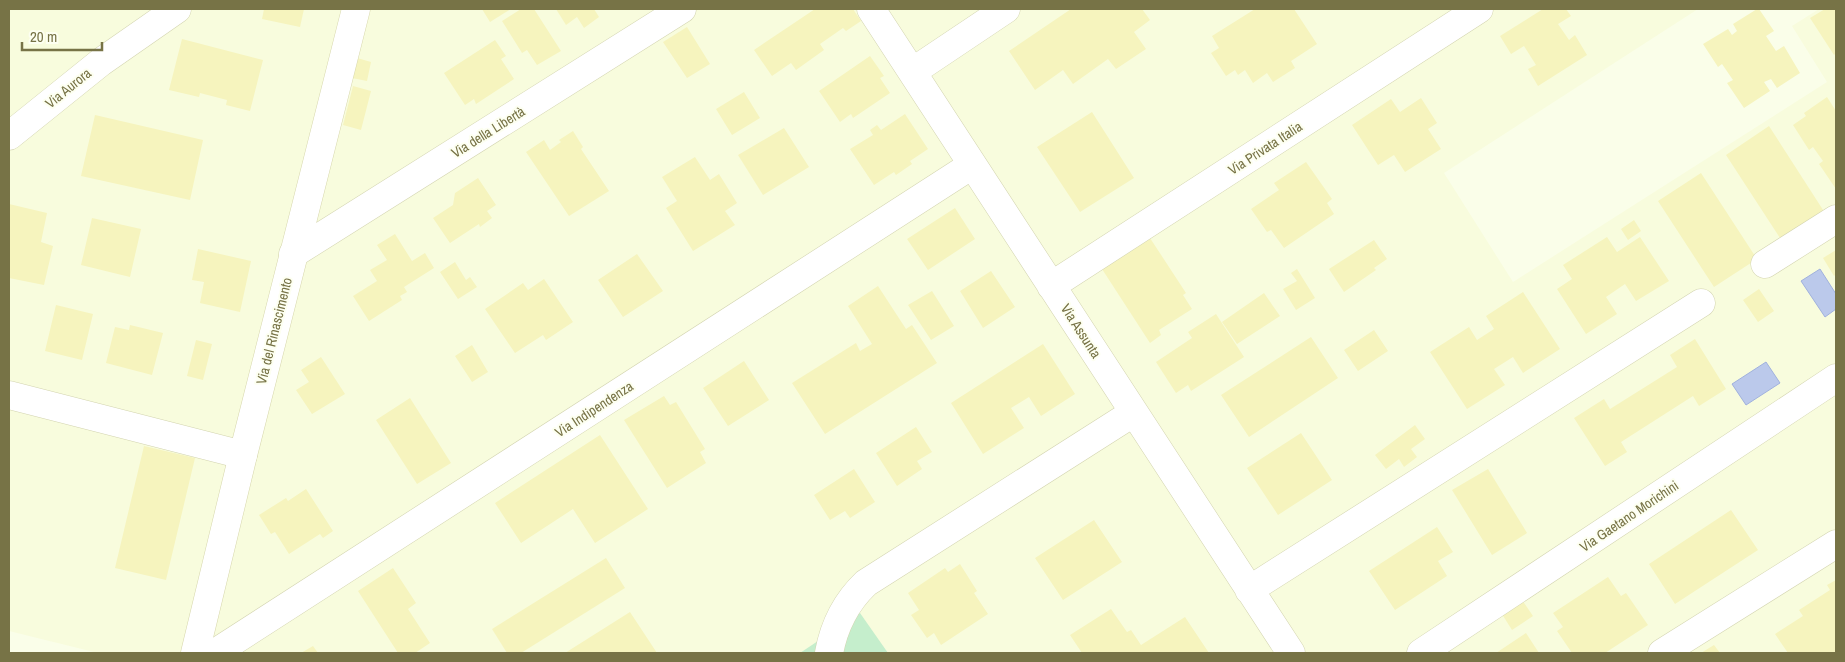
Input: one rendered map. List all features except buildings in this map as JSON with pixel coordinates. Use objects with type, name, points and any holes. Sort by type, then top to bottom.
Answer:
[{"type":"street","name":"Via Aurora","points":[[9,136],[101,62],[177,9]]},
{"type":"street","name":"Via della Libertà","points":[[293,254],[682,9]]},
{"type":"street","name":"Via Assunta","points":[[871,9],[1291,653]]},
{"type":"street","points":[[912,72],[1006,9]]},
{"type":"street","name":"Via Privata Italia","points":[[1051,286],[1479,9]]},
{"type":"street","name":"Via del Rinascimento","points":[[195,653],[293,254],[358,10]]},
{"type":"street","name":"Via Indipendenza","points":[[215,653],[972,165]]},
{"type":"street","points":[[1765,264],[1836,219]]},
{"type":"street","points":[[1250,590],[1701,303]]},
{"type":"street","name":"Via Gaetano Morichini","points":[[1421,653],[1836,378]]},
{"type":"street","points":[[9,395],[243,455]]},
{"type":"street","points":[[829,653],[833,634],[842,614],[866,582],[1133,413]]},
{"type":"street","points":[[1662,653],[1836,544]]},
{"type":"shaded area","points":[[9,9],[1698,9],[1444,173],[1513,282],[1827,82],[1792,26],[1819,9],[1836,9],[1836,653],[98,653],[9,631]]},
{"type":"shaded area","points":[[860,613],[888,653],[800,653]]},
{"type":"water","points":[[1820,269],[1836,294],[1836,309],[1825,317],[1801,281]]},
{"type":"water","points":[[1766,362],[1780,383],[1746,405],[1732,384]]}]
